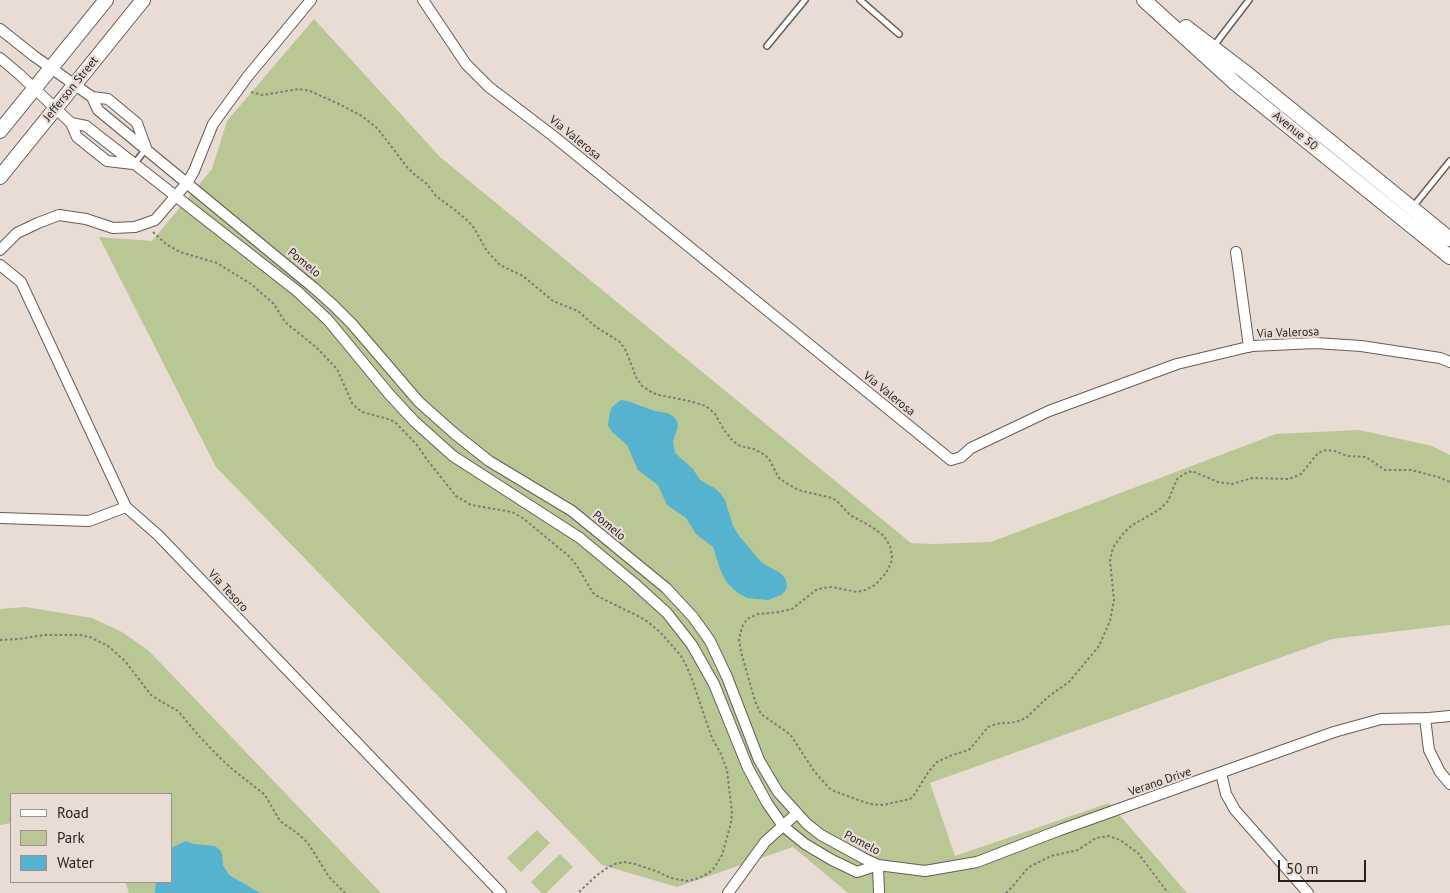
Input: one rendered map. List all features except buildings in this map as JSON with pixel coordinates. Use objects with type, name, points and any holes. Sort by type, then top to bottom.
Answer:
[{"type":"main road","points":[[0,131],[106,0]]},
{"type":"main road","name":"Jefferson Street","points":[[0,177],[143,0]]},
{"type":"main road","name":"Avenue 50","points":[[1144,0],[1235,83],[1450,257]]},
{"type":"main road","name":"Avenue 50","points":[[1151,0],[1450,240]]},
{"type":"street","points":[[0,250],[17,233],[38,222],[59,216],[86,219],[113,228],[135,227],[154,220],[187,183],[214,124],[242,85],[311,0]]},
{"type":"street","name":"Via Valerosa","points":[[423,0],[466,64],[489,87],[568,148],[951,460],[961,458],[971,448],[1048,410],[1177,364],[1250,347],[1315,343],[1361,346],[1440,358],[1450,362]]},
{"type":"street","name":"Pomelo","points":[[0,29],[92,97],[98,110],[314,288],[352,324],[419,402],[455,434],[489,460],[572,511],[666,588],[693,617],[710,642],[727,677],[759,760],[778,792],[796,814],[821,835],[878,865]]},
{"type":"street","name":"Pomelo","points":[[0,58],[71,123],[86,126],[297,291],[328,320],[389,394],[414,421],[454,456],[580,538],[667,613],[692,645],[714,684],[748,768],[767,803],[783,826],[806,844],[832,860],[858,872],[878,865]]},
{"type":"street","name":"Pomelo","points":[[92,97],[108,99],[137,123],[146,149]]},
{"type":"street","points":[[1236,252],[1250,347]]},
{"type":"street","name":"Via Tesoro","points":[[0,265],[21,282],[126,507],[158,535],[501,893]]},
{"type":"street","points":[[0,518],[89,521],[126,507]]},
{"type":"street","name":"Verano Drive","points":[[878,865],[925,871],[977,862],[1060,830],[1334,732],[1381,720],[1450,716]]},
{"type":"street","points":[[1425,718],[1429,750],[1440,772],[1450,784]]},
{"type":"street","points":[[1221,773],[1226,794],[1235,810],[1308,893]]},
{"type":"street","points":[[728,893],[765,842],[796,814]]},
{"type":"street","points":[[878,865],[879,893]]},
{"type":"lane","points":[[766,46],[805,0]]},
{"type":"lane","points":[[860,0],[898,34]]},
{"type":"lane","points":[[1212,48],[1250,0]]},
{"type":"lane","points":[[134,164],[146,149]]},
{"type":"lane","points":[[1412,209],[1450,161]]},
{"type":"path","points":[[242,85],[255,94],[263,96],[299,88],[362,116],[378,129],[407,167],[427,184],[436,196],[468,221],[487,251],[500,265],[527,279],[553,301],[578,311],[596,327],[620,342],[626,351],[636,378],[642,386],[659,395],[706,406],[715,414],[733,441],[740,446],[754,449],[765,455],[780,478],[786,483],[798,490],[832,498],[850,515],[884,536],[890,546],[891,563],[886,574],[875,585],[857,592],[832,587],[816,590],[792,609],[758,614],[747,619],[742,627],[740,639],[746,670],[761,714],[792,737],[822,781],[834,791],[870,804],[883,805],[910,799],[937,762],[973,746],[988,727],[996,724],[1016,722],[1026,718],[1048,697],[1069,682],[1099,646],[1110,621],[1114,600],[1110,561],[1114,546],[1131,526],[1160,509],[1168,501],[1177,479],[1184,474],[1192,472],[1218,482],[1232,484],[1252,478],[1289,479],[1301,474],[1318,453],[1326,450],[1335,451],[1347,456],[1366,457],[1385,470],[1411,470],[1450,482]]},
{"type":"path","points":[[145,224],[166,244],[191,256],[217,263],[251,284],[274,304],[285,322],[317,348],[338,369],[352,403],[362,412],[395,422],[417,445],[456,496],[471,505],[507,511],[524,519],[570,557],[578,566],[594,593],[648,622],[662,633],[681,656],[690,674],[707,725],[727,770],[732,813],[722,855],[709,873],[687,881],[671,878],[635,864],[624,862],[615,864],[596,876],[578,893]]},
{"type":"path","points":[[0,640],[19,640],[44,635],[80,635],[90,637],[108,646],[125,660],[151,695],[178,710],[219,757],[264,795],[280,821],[297,832],[314,849],[329,877],[345,893]]},
{"type":"path","points":[[1006,893],[1031,866],[1051,856],[1078,850],[1096,838],[1109,836],[1120,840],[1138,853],[1168,893]]},
{"type":"green space","points":[[314,19],[440,157],[911,543],[991,542],[1276,434],[1359,430],[1432,446],[1450,455],[1450,625],[1332,639],[930,783],[955,856],[1109,803],[1187,893],[848,893],[793,847],[677,887],[602,865],[216,467],[99,237],[152,241],[212,169],[227,121]]},
{"type":"green space","points":[[26,607],[92,618],[122,632],[149,651],[381,893],[129,893],[125,883],[172,883],[172,793],[10,793],[10,823],[0,825],[0,609]]},
{"type":"green space","points":[[537,830],[550,843],[521,872],[507,858]]},
{"type":"green space","points":[[560,854],[573,867],[546,893],[542,893],[531,882]]},
{"type":"water","points":[[621,400],[673,416],[677,421],[678,427],[673,441],[675,453],[693,469],[700,480],[721,494],[725,500],[733,526],[761,562],[779,572],[785,578],[786,590],[781,595],[768,600],[747,598],[728,584],[721,572],[713,547],[696,534],[686,518],[667,505],[658,485],[638,470],[627,445],[612,432],[608,425],[610,412],[612,407]]},
{"type":"water","points":[[186,841],[193,844],[215,846],[221,851],[223,865],[229,875],[260,893],[155,893],[156,883],[172,883],[172,848]]}]
